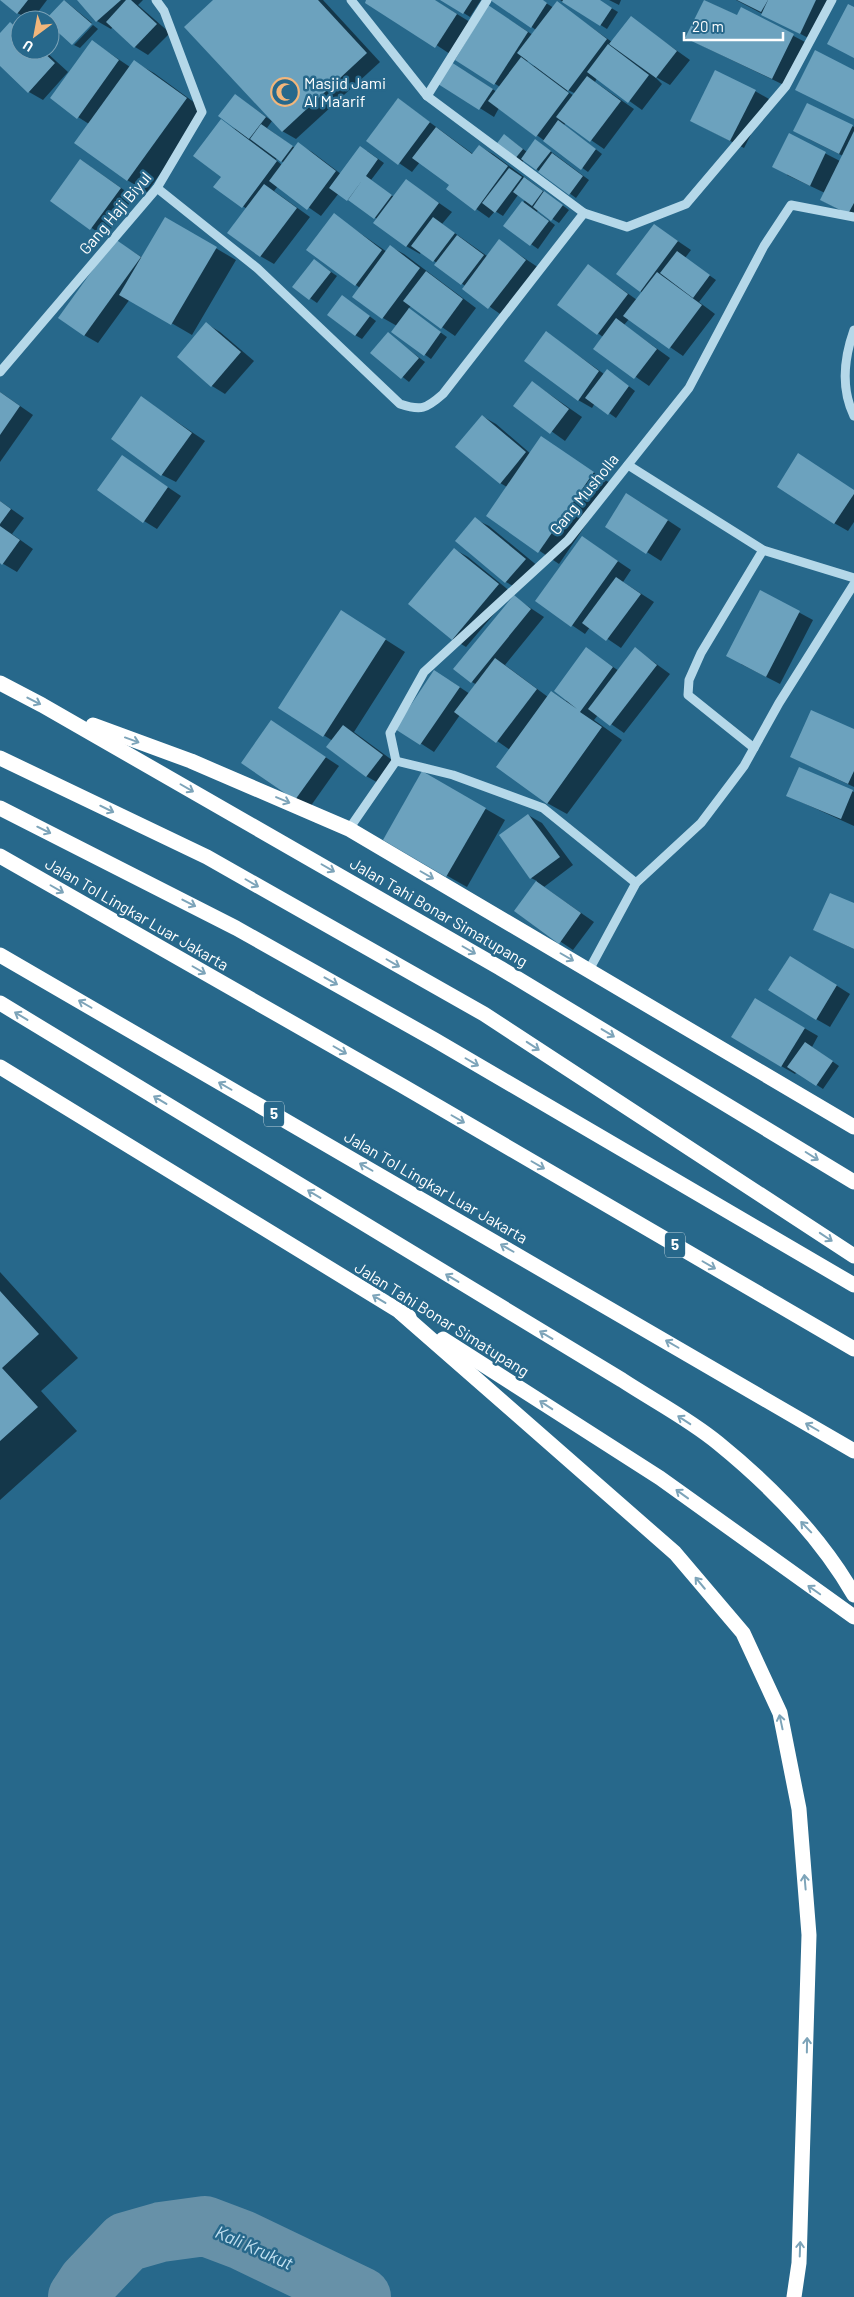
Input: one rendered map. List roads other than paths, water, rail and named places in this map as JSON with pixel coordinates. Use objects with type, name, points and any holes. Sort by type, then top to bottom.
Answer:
[{"type":"highway","name":"Jalan Tahi Bonar Simatupang","points":[[0,683],[54,712],[500,968],[854,1182]]},
{"type":"highway","points":[[54,712],[191,761],[350,829],[854,1127]]},
{"type":"highway","points":[[0,758],[207,857],[484,1014],[854,1256]]},
{"type":"highway","points":[[0,808],[236,928],[435,1040],[854,1285]]},
{"type":"highway","name":"Jalan Tol Lingkar Luar Jakarta","points":[[0,856],[854,1349]]},
{"type":"highway","name":"Jalan Tol Lingkar Luar Jakarta","points":[[0,955],[549,1272],[854,1451]]},
{"type":"highway","points":[[0,1003],[622,1380],[717,1442],[766,1485],[814,1534],[854,1595]]},
{"type":"highway","name":"Jalan Tahi Bonar Simatupang","points":[[0,1067],[400,1312],[660,1478],[854,1617]]},
{"type":"highway","points":[[400,1312],[675,1552],[743,1633],[780,1713],[799,1809],[810,1936],[799,2263],[794,2297]]},
{"type":"street","name":"Gang Haji Biyul","points":[[0,372],[158,188],[202,112],[164,11],[156,0]]},
{"type":"street","points":[[351,0],[427,96],[584,213],[627,226],[686,204],[786,86],[832,0]]},
{"type":"street","points":[[427,96],[487,0]]},
{"type":"street","points":[[158,188],[257,268],[400,404],[417,409],[432,404],[443,394],[584,213]]},
{"type":"street","name":"Gang Musholla","points":[[396,761],[390,734],[424,672],[568,540],[689,388],[764,246],[791,205],[854,217]]},
{"type":"street","points":[[854,330],[846,350],[846,400],[854,416]]},
{"type":"street","points":[[628,465],[763,550],[854,578]]},
{"type":"street","points":[[754,748],[688,696],[689,680],[701,653],[763,550]]},
{"type":"street","points":[[589,970],[636,883],[702,823],[744,766],[779,703],[854,584]]},
{"type":"street","points":[[350,829],[396,761],[453,775],[543,808],[636,883]]},
{"type":"waterway","name":"Kali Krukut","points":[[78,2297],[88,2282],[126,2242],[161,2232],[205,2226],[242,2240],[361,2297]]},
{"type":"place","name":"Masjid Jami Al Ma'arif","points":[[285,92]]}]
